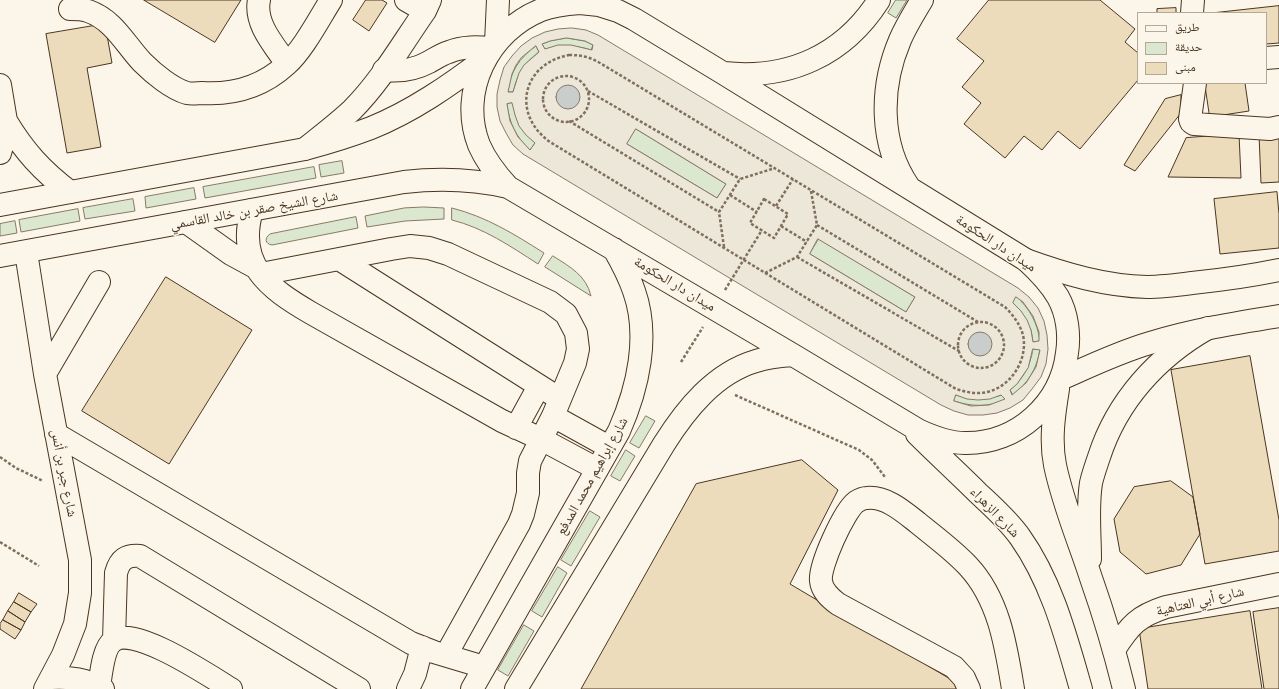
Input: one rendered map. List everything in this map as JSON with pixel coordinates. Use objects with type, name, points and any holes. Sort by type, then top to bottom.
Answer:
[{"type":"main road","points":[[259,0],[258,11],[260,20],[264,29],[287,64]]},
{"type":"main road","points":[[70,9],[87,10],[103,18],[115,29],[142,62],[164,81],[187,93],[214,94],[240,90],[265,81],[287,64],[304,43],[331,0]]},
{"type":"main road","points":[[304,149],[352,109],[369,90],[428,5],[406,0]]},
{"type":"main road","points":[[0,205],[304,149],[372,127],[430,97],[458,79],[491,50],[498,0]]},
{"type":"main road","points":[[619,0],[634,20]]},
{"type":"main road","points":[[723,73],[742,75],[780,71],[798,66],[817,58],[834,49],[850,36],[880,0]]},
{"type":"main road","points":[[911,189],[901,175],[889,140],[886,121],[886,97],[889,70],[894,54],[908,24],[922,0]]},
{"type":"main road","points":[[1192,12],[1193,0]]},
{"type":"main road","name":"ميدان دار الحكومة","points":[[580,3],[599,5],[618,11],[634,20],[723,73],[1026,260],[1039,271],[1050,284],[1058,298],[1068,330],[1068,346],[1066,363],[1060,383],[1050,400],[1039,413],[1027,424],[997,439],[970,443],[948,441],[932,437],[904,422],[614,248],[508,187],[486,160],[479,144],[475,127],[473,109],[474,92],[479,74],[491,50],[510,29],[525,17],[542,9],[561,5],[580,3]]},
{"type":"main road","points":[[384,70],[396,72],[409,70],[419,67],[449,52],[460,49],[476,47],[491,50]]},
{"type":"main road","points":[[1267,58],[1279,57]]},
{"type":"main road","points":[[1195,84],[1190,119],[1194,124],[1270,129],[1279,127]]},
{"type":"main road","points":[[0,85],[6,121],[0,153]]},
{"type":"main road","points":[[6,121],[27,154],[45,172],[70,192]]},
{"type":"main road","name":"شارع الشيخ صقر بن خالد القاسمي","points":[[0,256],[404,182],[439,179],[462,180],[486,182],[508,187]]},
{"type":"main road","points":[[252,210],[248,224],[247,239],[250,253],[258,270]]},
{"type":"main road","points":[[186,222],[231,254],[258,270],[273,286],[297,304],[489,414],[541,439],[597,469]]},
{"type":"main road","points":[[258,270],[339,259],[410,246],[430,248],[448,254],[550,302],[566,314],[576,332],[578,348],[575,363],[557,408],[530,461],[528,473],[528,493],[519,524],[446,655]]},
{"type":"main road","name":"شارع إبراهيم محمد المدفع","points":[[472,689],[597,469],[621,425],[633,395],[638,377],[641,341],[640,316],[635,292],[626,269],[614,248]]},
{"type":"main road","name":"شارع جبر بن أنس","points":[[26,252],[45,374],[80,560],[80,592],[75,624],[64,655],[48,684]]},
{"type":"main road","points":[[339,259],[539,386],[557,408],[609,447]]},
{"type":"main road","points":[[1026,260],[1083,278],[1113,284],[1148,287],[1209,282],[1279,270]]},
{"type":"main road","points":[[45,374],[99,282]]},
{"type":"main road","points":[[1124,689],[1114,650],[1091,576],[1070,521],[1055,464],[1053,438],[1054,412],[1060,383],[1122,352],[1148,343],[1208,328],[1279,316]]},
{"type":"main road","points":[[1091,576],[1089,511],[1091,482],[1101,449],[1120,411],[1131,394],[1158,363],[1190,338],[1208,328]]},
{"type":"main road","points":[[516,689],[676,425],[690,407],[705,391],[723,377],[739,368],[756,361],[793,355]]},
{"type":"main road","points":[[516,428],[539,386]]},
{"type":"main road","name":"شارع الزهراء","points":[[904,422],[1006,520],[1020,536],[1042,572],[1050,592],[1063,627],[1081,689]]},
{"type":"main road","points":[[56,434],[411,643],[484,667]]},
{"type":"main road","points":[[969,689],[964,678],[954,667],[838,604],[830,598],[824,590],[821,581],[822,566],[849,509],[857,502],[867,498],[877,498],[894,506],[907,514],[952,550],[969,567],[983,586],[994,608],[1007,652],[1013,689]]},
{"type":"main road","points":[[114,640],[116,573],[118,565],[124,559],[132,556],[140,556],[358,689]]},
{"type":"main road","name":"شارع أبي العتاهية","points":[[1114,650],[1124,634],[1136,621],[1150,612],[1166,607],[1279,584]]},
{"type":"main road","points":[[48,684],[63,678],[76,678],[101,688],[108,646],[120,637],[128,637],[158,647],[231,689]]},
{"type":"main road","points":[[408,689],[415,674],[422,647]]},
{"type":"path","points":[[569,54],[590,58],[775,168],[1005,307],[1020,325],[1024,348],[1022,359],[1017,370],[1010,379],[1001,387],[979,394],[956,389],[765,273],[541,136],[534,128],[529,118],[526,97],[529,86],[533,76],[549,61],[569,54]]},
{"type":"path","points":[[565,76],[579,80],[584,84],[588,91],[588,107],[577,119],[569,121],[555,119],[546,108],[544,94],[551,82],[558,78],[565,76]]},
{"type":"path","points":[[588,91],[740,179]]},
{"type":"path","points":[[569,121],[719,212]]},
{"type":"path","points":[[724,248],[719,212],[740,179],[775,168]]},
{"type":"path","points":[[776,206],[793,179]]},
{"type":"path","points":[[765,273],[797,257],[817,225],[811,191]]},
{"type":"path","points":[[730,195],[757,212]]},
{"type":"path","points":[[764,199],[776,206],[788,214],[774,238],[750,223],[764,199]]},
{"type":"path","points":[[817,225],[978,322]]},
{"type":"path","points":[[781,226],[807,242]]},
{"type":"path","points":[[752,247],[762,230]]},
{"type":"path","points":[[797,257],[959,351]]},
{"type":"path","points":[[978,322],[985,322],[992,325],[1001,334],[1004,341],[1004,348],[998,360],[986,367],[979,368],[972,366],[966,362],[959,351],[958,343],[964,329],[970,324],[978,322]]},
{"type":"path","points":[[723,377],[729,389],[737,397],[859,450],[872,460],[880,469],[891,492],[894,506]]},
{"type":"path","points":[[0,457],[16,468],[52,486],[66,485]]},
{"type":"path","points":[[0,542],[39,566]]},
{"type":"green space","points":[[896,0],[907,0],[896,18],[888,13]]},
{"type":"green space","points":[[567,38],[585,41],[593,45],[591,50],[568,46],[545,49],[542,44]]},
{"type":"green space","points":[[536,46],[539,52],[522,69],[513,92],[508,92],[511,78],[516,66],[525,55]]},
{"type":"green space","points":[[513,103],[521,125],[535,143],[530,150],[517,135],[511,123],[507,104]]},
{"type":"green space","points":[[636,129],[726,184],[717,198],[627,144]]},
{"type":"green space","points":[[342,161],[344,173],[321,177],[319,165]]},
{"type":"green space","points":[[314,167],[316,178],[205,198],[203,187]]},
{"type":"green space","points":[[194,188],[196,199],[146,208],[145,197]]},
{"type":"green space","points":[[133,199],[135,211],[85,219],[83,208]]},
{"type":"green space","points":[[404,208],[444,208],[444,219],[405,221],[367,227],[365,216]]},
{"type":"green space","points":[[452,208],[489,221],[544,253],[538,264],[507,244],[486,233],[464,223],[452,220]]},
{"type":"green space","points":[[78,209],[80,221],[21,232],[19,220]]},
{"type":"green space","points":[[356,217],[358,228],[272,245],[266,241],[270,234]]},
{"type":"green space","points":[[15,221],[17,233],[0,236],[0,224]]},
{"type":"green space","points":[[819,239],[915,297],[906,312],[810,254]]},
{"type":"green space","points":[[553,256],[581,277],[589,289],[591,296],[545,267]]},
{"type":"green space","points":[[1016,296],[1032,316],[1040,341],[1033,342],[1031,330],[1013,303]]},
{"type":"green space","points":[[1033,349],[1040,349],[1037,363],[1023,386],[1013,395],[1010,390],[1025,372]]},
{"type":"green space","points":[[956,395],[979,399],[1002,395],[1006,400],[993,404],[974,405],[954,401]]},
{"type":"green space","points":[[646,416],[655,421],[639,448],[630,443]]},
{"type":"green space","points":[[626,450],[635,456],[620,481],[611,476]]},
{"type":"green space","points":[[590,511],[600,517],[571,566],[561,560]]},
{"type":"green space","points":[[558,567],[567,573],[542,617],[532,611]]},
{"type":"green space","points":[[524,625],[534,631],[508,676],[498,670]]},
{"type":"shaded area","points":[[572,28],[586,30],[598,35],[1018,288],[1029,297],[1038,308],[1044,321],[1048,349],[1046,364],[1041,377],[1023,400],[1010,408],[997,413],[983,415],[968,415],[954,411],[941,405],[523,154],[513,145],[500,121],[497,107],[497,94],[500,80],[504,67],[521,46],[532,38],[545,32]],"holes":[[[567,38],[585,41],[593,45],[592,50],[571,45],[558,45],[545,49],[542,44]],[[536,46],[539,52],[524,65],[519,73],[513,92],[508,92],[512,74],[521,58]],[[512,103],[519,126],[535,143],[530,150],[518,137],[510,121],[507,104]],[[636,129],[726,184],[717,198],[627,144]],[[818,239],[915,297],[906,312],[810,254]],[[1016,297],[1023,302],[1033,316],[1039,332],[1039,341],[1033,342],[1031,330],[1021,311],[1013,303]],[[1033,349],[1040,350],[1036,367],[1026,383],[1012,395],[1010,390],[1017,384],[1028,368]],[[956,395],[967,399],[978,400],[990,399],[1001,395],[1005,399],[989,405],[971,406],[954,401]]]},
{"type":"shaded area","points":[[568,85],[573,86],[579,92],[579,102],[573,108],[568,109],[563,108],[557,102],[556,97],[557,92],[563,86]]},
{"type":"shaded area","points":[[980,332],[985,333],[991,339],[991,349],[985,355],[980,356],[975,355],[969,349],[968,344],[969,339],[975,333]]},
{"type":"building","points":[[144,0],[241,0],[215,42]]},
{"type":"building","points":[[366,0],[382,0],[387,3],[369,31],[353,20]]},
{"type":"building","points":[[989,0],[1100,0],[1135,29],[1125,42],[1137,52],[1137,81],[1080,149],[1058,131],[1042,150],[1024,136],[1005,158],[964,124],[981,103],[962,87],[984,61],[957,39]]},
{"type":"building","points":[[1279,6],[1279,43],[1267,44],[1267,12],[1222,12]]},
{"type":"building","points":[[1176,8],[1176,12],[1157,12],[1157,9]]},
{"type":"building","points":[[105,24],[112,63],[87,68],[101,147],[67,153],[46,34]]},
{"type":"building","points":[[1205,84],[1245,84],[1249,111],[1210,117]]},
{"type":"building","points":[[1181,95],[1181,113],[1135,171],[1124,165],[1165,99]]},
{"type":"building","points":[[1279,133],[1279,182],[1261,183],[1259,134]]},
{"type":"building","points":[[1239,134],[1241,178],[1168,177],[1186,138]]},
{"type":"building","points":[[1277,192],[1279,214],[1279,248],[1220,254],[1214,199]]},
{"type":"building","points":[[166,277],[252,330],[169,464],[82,411]]},
{"type":"building","points":[[1250,356],[1279,520],[1279,551],[1205,564],[1171,370]]},
{"type":"building","points":[[802,460],[838,490],[790,584],[957,683],[959,689],[581,689],[696,484]]},
{"type":"building","points":[[1171,481],[1193,497],[1200,534],[1181,565],[1146,574],[1120,552],[1114,519],[1134,487]]},
{"type":"building","points":[[19,593],[37,604],[31,612],[14,602]]},
{"type":"building","points":[[14,602],[31,612],[25,622],[8,611]]},
{"type":"building","points":[[1279,608],[1279,689],[1264,689],[1253,612]]},
{"type":"building","points":[[8,611],[25,622],[21,630],[3,620]]},
{"type":"building","points":[[1250,611],[1262,689],[1148,689],[1139,629]]},
{"type":"building","points":[[3,620],[21,630],[15,639],[0,629],[0,624]]}]
